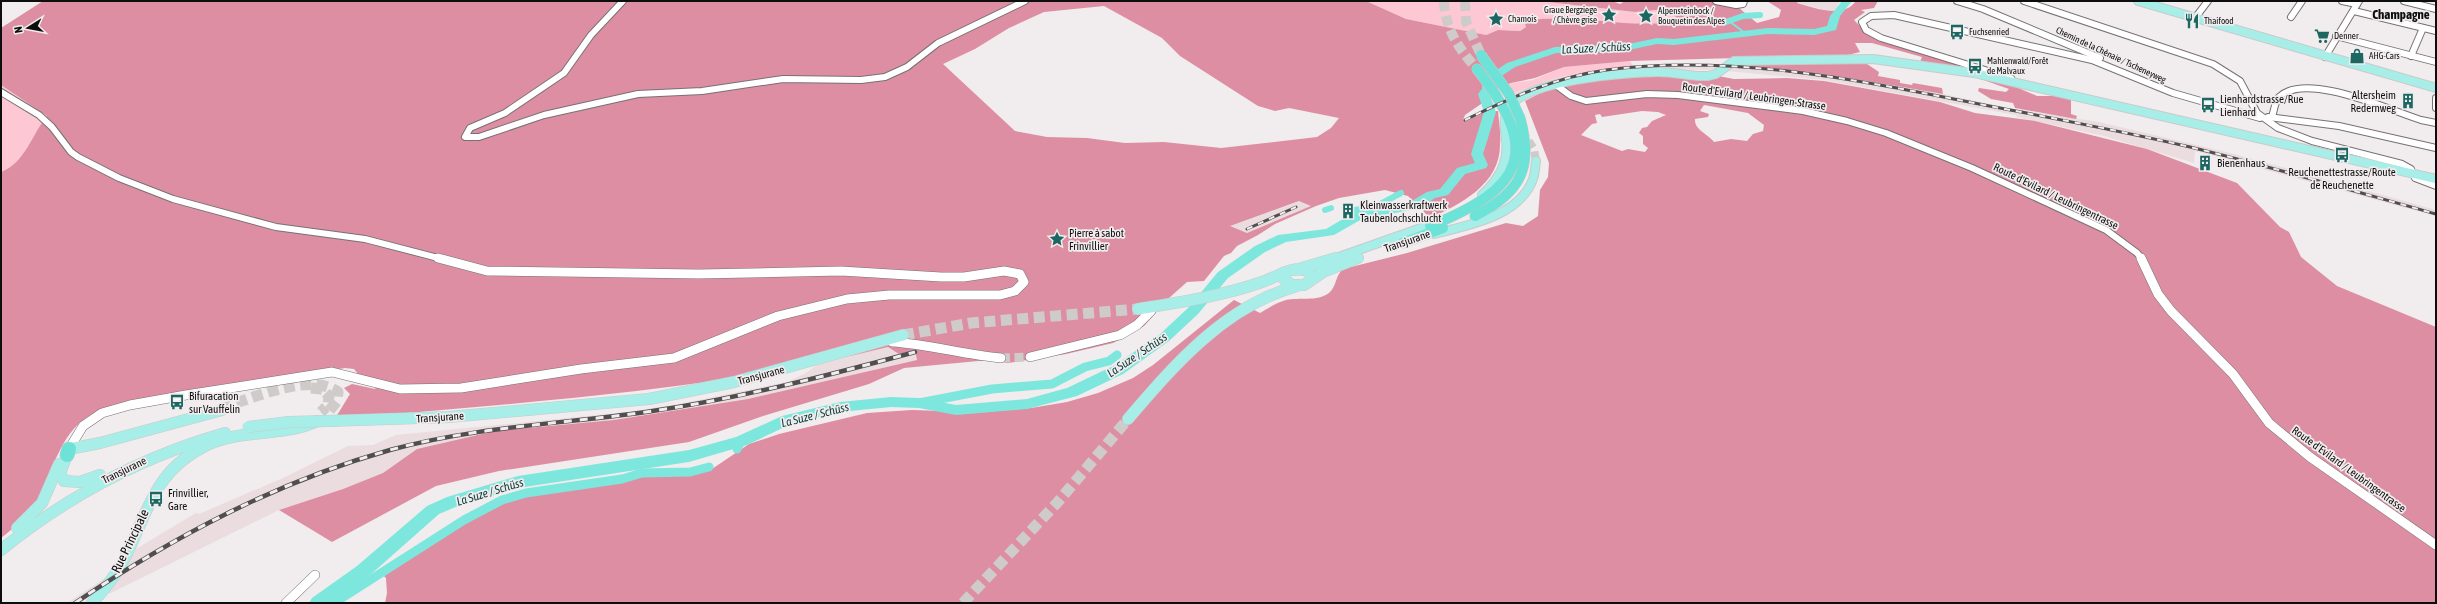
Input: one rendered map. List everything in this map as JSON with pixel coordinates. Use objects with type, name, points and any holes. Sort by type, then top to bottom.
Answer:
[{"type":"highway","name":"Transjurane","points":[[1403,243],[1471,218],[1499,202],[1516,185],[1526,165],[1527,142],[1520,118],[1509,94],[1481,55]]},
{"type":"highway","name":"Transjurane","points":[[1430,226],[1464,214],[1487,200],[1506,180],[1516,161],[1517,149],[1511,121],[1500,98],[1478,69]]},
{"type":"main road","points":[[2138,1],[2325,57],[2436,88]]},
{"type":"main road","points":[[1430,226],[1454,215],[1475,201],[1498,178],[1506,157],[1506,114],[1509,107],[1519,100],[1534,92],[1556,85],[1622,72],[1662,72],[1710,76],[1719,73],[1728,64],[1736,61],[1844,58],[1938,66],[2021,83],[2436,179]]},
{"type":"main road","points":[[1403,243],[1480,221],[1506,210],[1529,189],[1535,177],[1536,161]]},
{"type":"main road","name":"Transjurane","points":[[1302,268],[1340,258],[1430,226]]},
{"type":"main road","name":"Transjurane","points":[[1312,279],[1328,269],[1403,243]]},
{"type":"main road","points":[[1128,419],[1191,350],[1221,325],[1246,308],[1276,292],[1308,284],[1312,279],[1311,273],[1302,268],[1292,269],[1252,286],[1155,308],[1138,309]]},
{"type":"main road","points":[[1285,273],[1284,277],[1286,282],[1299,286]]},
{"type":"main road","name":"Transjurane","points":[[1,550],[82,486],[150,457],[196,440],[248,427],[323,418],[449,417],[649,398],[734,382],[903,335]]},
{"type":"main road","points":[[1,542],[38,509],[53,475],[68,452],[222,410]]},
{"type":"main road","name":"Rue Principale","points":[[92,603],[106,587],[123,561],[155,489],[165,474],[180,461],[218,441],[244,434],[300,429],[323,418]]},
{"type":"main road","points":[[68,452],[60,473],[61,479],[82,486]]},
{"type":"street","points":[[623,1],[591,35],[564,73],[505,113],[470,128],[465,137],[479,137],[544,115],[638,94],[702,91],[783,79],[861,80],[885,77],[907,67],[938,43],[1010,10],[1025,1]]},
{"type":"street","points":[[1716,1],[1736,5],[1743,4],[1744,1]]},
{"type":"street","name":"Chemin de la Chênaie / Tscheneyweg","points":[[1957,1],[1983,9],[2090,53],[2103,60],[2104,63],[2156,87],[2245,115],[2260,117]]},
{"type":"street","points":[[2024,1],[2173,49],[2219,67],[2233,75],[2244,86],[2251,107],[2260,117],[2296,136],[2402,164],[2411,169],[2411,173],[2416,179],[2436,186]]},
{"type":"street","points":[[2195,18],[2208,1]]},
{"type":"street","points":[[2290,17],[2302,1]]},
{"type":"street","points":[[2325,57],[2336,36],[2358,3],[2342,1]]},
{"type":"street","points":[[2404,1],[2436,9]]},
{"type":"street","points":[[2354,11],[2436,31]]},
{"type":"street","points":[[2021,83],[2004,76],[1877,37],[1863,28],[1862,21],[1871,16],[1894,15],[2104,63]]},
{"type":"street","points":[[2411,56],[2423,28]]},
{"type":"street","points":[[2336,36],[2436,62]]},
{"type":"street","name":"Route d'Evilard / Leubringen-Strasse","points":[[1556,85],[1571,96],[1586,101],[1639,95],[1666,94],[1809,112],[1863,126],[1948,158]]},
{"type":"street","points":[[2272,117],[2279,98],[2285,92],[2304,87],[2334,92],[2412,118],[2436,123]]},
{"type":"street","points":[[1,92],[38,115],[52,127],[72,152],[78,157],[119,178],[173,199],[276,227],[364,239],[487,272],[699,274],[841,271],[953,278],[1010,271],[1020,274],[1024,282],[1015,291],[1000,295],[889,295],[847,299],[778,316],[674,358],[593,368],[474,386],[433,390],[400,389],[332,372],[165,399],[117,408],[95,417],[83,426],[68,452]]},
{"type":"street","points":[[2436,98],[2436,108]]},
{"type":"street","points":[[2260,117],[2272,117],[2339,126],[2436,148]]},
{"type":"street","name":"Route d'Evilard / Leubringentrasse","points":[[1948,158],[2068,211],[2120,238],[2137,253],[2144,262],[2158,294],[2171,311],[2233,374],[2270,423],[2310,457],[2436,544]]},
{"type":"street","points":[[1030,357],[1120,334],[1137,325],[1155,308]]},
{"type":"street","points":[[892,342],[924,344],[976,356],[1000,358]]},
{"type":"street","points":[[286,603],[315,575]]},
{"type":"shaded area","points":[[43,1],[1366,1],[1406,19],[1486,35],[1498,30],[1520,31],[1526,27],[1524,21],[1543,19],[1563,18],[1640,24],[1679,21],[1675,16],[1656,10],[1635,12],[1539,1],[1612,1],[1620,4],[1625,1],[1707,1],[1739,8],[1757,23],[1779,17],[1781,10],[1767,1],[1798,1],[1797,3],[1812,7],[1828,11],[1836,11],[1844,10],[1856,1],[1878,1],[1874,8],[1861,10],[1865,12],[1854,20],[1864,30],[1990,72],[1920,62],[1922,57],[1872,43],[1855,43],[1860,52],[1848,55],[1630,61],[1564,67],[1535,78],[1511,83],[1492,91],[1481,104],[1465,115],[1463,120],[1466,121],[1486,112],[1498,111],[1500,136],[1498,159],[1493,171],[1486,182],[1466,199],[1430,218],[1408,196],[1385,190],[1339,198],[1316,206],[1275,224],[1237,246],[1231,253],[1224,256],[1204,281],[1187,282],[1169,298],[1144,326],[1113,343],[1066,354],[1008,363],[989,360],[904,368],[869,384],[763,416],[689,442],[499,471],[436,486],[332,542],[279,510],[343,489],[383,473],[417,449],[495,431],[614,420],[748,399],[917,360],[915,350],[899,354],[888,347],[823,362],[758,374],[627,392],[362,417],[336,417],[350,394],[344,388],[352,384],[375,389],[379,381],[358,374],[354,369],[345,368],[120,404],[92,414],[74,429],[60,449],[48,476],[41,497],[17,525],[1,538],[1,172],[9,168],[22,155],[47,116],[1,85],[1,28]],"holes":[[[1104,6],[1162,38],[1180,56],[1258,106],[1275,111],[1289,108],[1339,118],[1331,128],[1317,137],[1221,148],[1164,142],[1125,143],[1087,138],[1047,137],[1015,131],[943,64],[975,49],[1009,28],[1044,12]],[[1299,201],[1311,206],[1247,233],[1230,226]]]},
{"type":"shaded area","points":[[1366,1],[1539,1],[1635,12],[1656,10],[1675,16],[1680,21],[1650,24],[1524,21],[1526,27],[1520,31],[1498,30],[1486,35],[1406,19]]},
{"type":"shaded area","points":[[1798,1],[1840,1],[1834,12],[1797,3]]},
{"type":"shaded area","points":[[1630,61],[1633,66],[1602,69],[1557,78],[1514,93],[1508,84],[1533,80],[1564,67]]},
{"type":"shaded area","points":[[1864,62],[1879,72],[1878,76],[1900,80],[1900,83],[1912,85],[1913,83],[1942,88],[1943,94],[1811,73],[1731,66],[1736,64]]},
{"type":"shaded area","points":[[1660,64],[1719,66],[1715,70],[1642,69],[1516,96],[1514,93],[1528,86],[1577,73],[1608,68]]},
{"type":"shaded area","points":[[1731,66],[1776,68],[1851,78],[1943,94],[2013,109],[2099,122],[2234,154],[2365,190],[2436,210],[2436,216],[2195,151],[2194,163],[2104,136],[2017,117],[2016,115],[1824,80],[1727,71]]},
{"type":"shaded area","points":[[1603,75],[1713,75],[1734,79],[1787,78],[1824,81],[1940,102],[1975,113],[2035,121],[2147,149],[2237,183],[2280,227],[2289,232],[2301,257],[2337,286],[2436,327],[2436,603],[385,603],[387,593],[386,578],[383,575],[388,571],[477,512],[522,496],[644,473],[685,474],[712,469],[749,444],[779,434],[867,413],[912,410],[974,412],[1031,408],[1067,402],[1098,393],[1133,378],[1153,365],[1234,300],[1260,313],[1275,304],[1286,300],[1324,296],[1332,290],[1340,272],[1343,269],[1407,253],[1506,223],[1523,226],[1538,216],[1540,190],[1548,177],[1549,163],[1525,101],[1556,85]],"holes":[[[1704,105],[1748,113],[1764,125],[1763,131],[1753,134],[1747,141],[1731,139],[1714,142],[1699,129],[1695,123],[1695,119],[1708,117],[1709,114],[1700,111]],[[1642,111],[1658,112],[1666,115],[1652,121],[1647,127],[1642,128],[1639,133],[1643,136],[1643,144],[1648,148],[1645,152],[1628,149],[1622,151],[1581,135],[1592,124],[1597,123],[1595,115],[1600,114],[1602,117]]]},
{"type":"shaded area","points":[[1975,77],[2002,81],[2037,96],[2071,96],[2071,114],[2077,116],[2076,119],[2015,108],[2013,103],[1991,99],[1978,91],[1979,88],[2006,92],[2009,89]]},
{"type":"shaded area","points":[[1,85],[47,116],[22,155],[9,168],[1,172]]},
{"type":"shaded area","points":[[1300,201],[1312,206],[1247,233],[1229,226]]},
{"type":"shaded area","points":[[888,347],[899,353],[914,349],[917,360],[748,399],[614,420],[495,431],[417,449],[383,473],[343,489],[279,510],[111,593],[93,594],[81,603],[67,603],[127,564],[136,549],[196,513],[199,514],[283,478],[348,446],[373,445],[396,435],[628,412],[684,403],[787,382],[806,373],[818,364]]},
{"type":"waterway","name":"La Suze / Schüss","points":[[318,603],[363,571],[433,510],[453,501],[518,482],[689,456],[741,441],[787,420],[840,407],[891,402],[919,403],[937,408],[956,410],[1027,404],[1072,392],[1118,370],[1164,338],[1193,311],[1223,275],[1260,249],[1283,238],[1329,232],[1358,216],[1412,206],[1431,195],[1444,192],[1461,171],[1482,165],[1477,154],[1490,112],[1484,94],[1488,90],[1488,82],[1490,79],[1511,65],[1555,50],[1624,48],[1657,41],[1674,42],[1768,31],[1814,32],[1832,28],[1835,16],[1847,1]]},
{"type":"waterway","points":[[1726,22],[1743,16],[1760,15]]},
{"type":"waterway","points":[[1729,21],[1745,33]]},
{"type":"waterway","points":[[1378,205],[1401,193]]},
{"type":"waterway","name":"La Suze / Schüss","points":[[1358,216],[1378,205]]},
{"type":"waterway","name":"La Suze / Schüss","points":[[1378,205],[1399,208]]},
{"type":"waterway","points":[[1325,210],[1331,208]]},
{"type":"waterway","points":[[1354,210],[1369,208]]},
{"type":"waterway","points":[[919,403],[992,389],[1052,384],[1085,367],[1109,361],[1117,355]]},
{"type":"waterway","name":"La Suze / Schüss","points":[[737,449],[741,441]]},
{"type":"waterway","points":[[334,603],[464,520],[502,500],[526,493],[622,479],[642,473],[690,472],[709,467]]},
{"type":"tunnel","points":[[1444,1],[1450,30],[1464,54],[1477,69]]},
{"type":"tunnel","points":[[1465,1],[1466,22],[1481,55]]},
{"type":"tunnel","points":[[1522,131],[1534,149],[1536,161]]},
{"type":"tunnel","points":[[903,335],[971,323],[1138,309]]},
{"type":"tunnel","points":[[1001,358],[1030,357]]},
{"type":"tunnel","points":[[222,410],[227,406],[268,392],[299,385],[313,384],[327,386],[338,392],[337,401],[325,416]]},
{"type":"tunnel","points":[[311,388],[322,389],[329,396],[328,405],[321,412]]},
{"type":"tunnel","points":[[963,603],[1057,503],[1128,419]]},
{"type":"railway","points":[[1465,120],[1534,89],[1587,73],[1652,66],[1698,65],[1745,67],[1883,85],[2163,141],[2313,179],[2436,214]]},
{"type":"railway","points":[[1247,229],[1296,207]]},
{"type":"railway","points":[[75,603],[150,556],[226,514],[306,478],[390,450],[422,442],[485,431],[646,412],[714,401],[815,378],[915,352]]},
{"type":"place","name":"Graue Bergziege / Chèvre grise","points":[[1609,15]]},
{"type":"place","name":"Alpensteinbock / Bouquetin des Alpes","points":[[1646,16]]},
{"type":"place","name":"Chamois","points":[[1496,19]]},
{"type":"place","name":"Thaifood","points":[[2192,21]]},
{"type":"place","name":"Fuchsenried","points":[[1957,32]]},
{"type":"place","name":"Denner","points":[[2322,36]]},
{"type":"place","name":"AHG-Cars","points":[[2357,56]]},
{"type":"place","name":"Mahlenwald/Forêt de Malvaux","points":[[1975,66]]},
{"type":"place","name":"Altersheim Redernweg","points":[[2408,101]]},
{"type":"place","name":"Lienhardstrasse/Rue Lienhard","points":[[2208,105]]},
{"type":"place","name":"Reuchenettestrasse/Route de Reuchenette","points":[[2342,155]]},
{"type":"place","name":"Bienenhaus","points":[[2205,163]]},
{"type":"place","name":"Kleinwasserkraftwerk Taubenlochschlucht","points":[[1348,211]]},
{"type":"place","name":"Pierre à sabot Frinvillier","points":[[1057,239]]},
{"type":"place","name":"Bifuracation sur Vauffelin","points":[[177,402]]},
{"type":"place","name":"Frinvillier, Gare","points":[[156,499]]},
{"type":"district","name":"Champagne","points":[[2401,14]]}]
